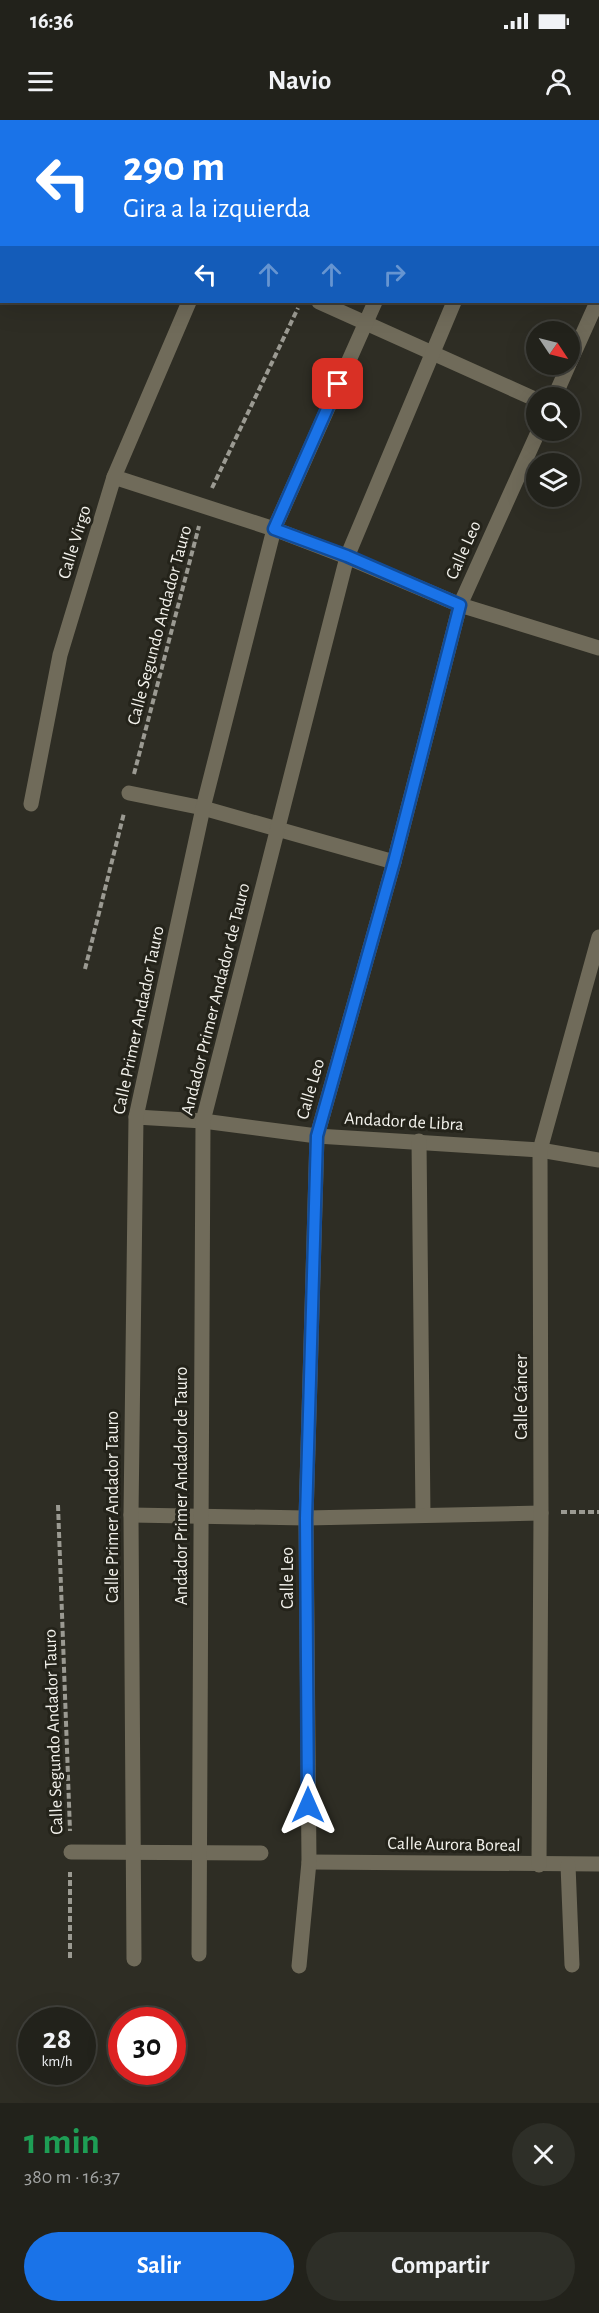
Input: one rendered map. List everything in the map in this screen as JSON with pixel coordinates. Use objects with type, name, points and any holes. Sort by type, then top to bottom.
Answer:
[{"type":"street","name":"Calle Virgo","points":[[31,804],[60,655],[114,477],[189,303]]},
{"type":"street","points":[[321,303],[526,395]]},
{"type":"street","name":"Calle Primer Andador Tauro","points":[[134,1959],[131,1515],[136,1117],[202,808],[274,529],[375,303]]},
{"type":"street","name":"Andador Primer Andador de Tauro","points":[[199,1954],[203,1120],[347,556],[454,303]]},
{"type":"street","points":[[580,339],[596,303]]},
{"type":"street","name":"Calle Leo","points":[[299,1966],[309,1862],[306,1518],[317,1136],[394,862],[460,605],[534,441]]},
{"type":"street","points":[[114,477],[274,529],[347,556],[460,605],[599,648]]},
{"type":"street","points":[[129,793],[202,808],[394,862]]},
{"type":"street","name":"Calle Cáncer","points":[[539,1865],[540,1150],[599,937]]},
{"type":"street","name":"Andador de Libra","points":[[136,1117],[203,1120],[317,1136],[540,1150],[599,1160]]},
{"type":"street","points":[[419,1141],[423,1515]]},
{"type":"street","points":[[131,1515],[306,1518],[541,1513]]},
{"type":"street","points":[[71,1852],[261,1853]]},
{"type":"street","name":"Calle Aurora Boreal","points":[[309,1862],[599,1864]]},
{"type":"street","points":[[567,1865],[572,1965]]},
{"type":"path","name":"Calle Segundo Andador Tauro","points":[[85,969],[204,506],[301,303]]},
{"type":"path","name":"Calle Segundo Andador Tauro","points":[[58,1505],[71,1852],[70,1958]]},
{"type":"path","points":[[541,1513],[599,1512]]},
{"type":"route","points":[[308,1805],[306,1518],[317,1136],[394,862],[460,605],[347,556],[274,529],[338,384]]}]
